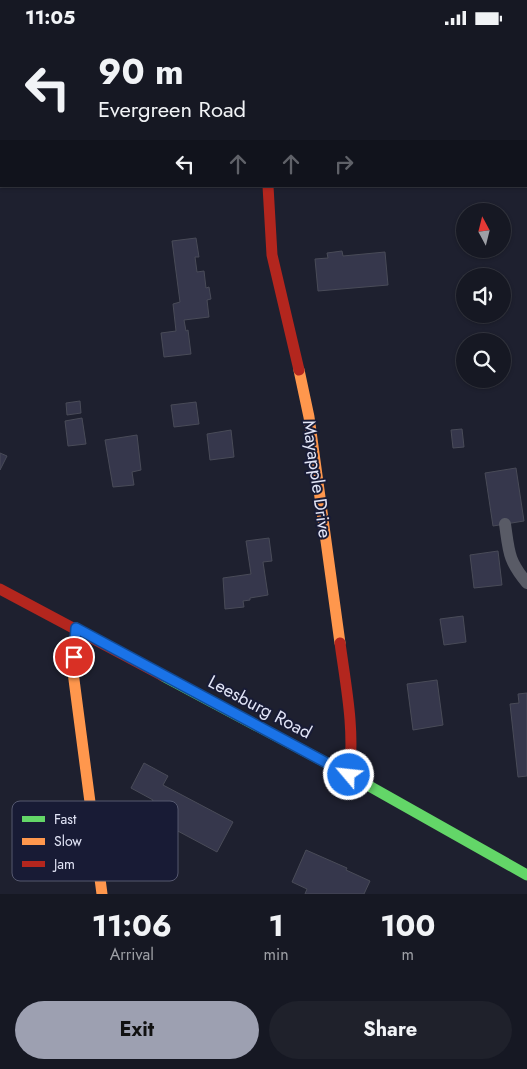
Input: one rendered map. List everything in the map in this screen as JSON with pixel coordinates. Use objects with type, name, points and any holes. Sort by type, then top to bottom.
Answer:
[{"type":"street","name":"Mayapple Drive","points":[[268,187],[272,255],[303,385],[311,433],[352,740],[352,759],[349,775]]},
{"type":"street","name":"Leesburg Road","points":[[0,589],[349,775],[527,875]]},
{"type":"street","points":[[76,628],[73,672],[90,801]]},
{"type":"street","points":[[100,881],[102,894]]},
{"type":"lane","points":[[505,524],[509,557],[527,583]]},
{"type":"building","points":[[196,238],[199,257],[195,257],[197,272],[204,271],[206,288],[209,287],[211,299],[207,300],[209,317],[184,320],[186,331],[188,330],[191,354],[164,357],[161,333],[176,331],[173,304],[180,302],[172,241]]},
{"type":"building","points":[[342,251],[343,256],[385,252],[388,285],[318,291],[315,259],[328,258],[327,253]]},
{"type":"building","points":[[80,401],[81,413],[67,415],[66,403]]},
{"type":"building","points":[[196,402],[199,424],[174,427],[171,405]]},
{"type":"building","points":[[82,418],[86,444],[68,446],[65,421]]},
{"type":"building","points":[[462,429],[464,447],[453,448],[451,430]]},
{"type":"building","points":[[231,430],[234,457],[210,460],[207,434]]},
{"type":"building","points":[[137,435],[141,470],[132,472],[134,485],[113,487],[105,440]]},
{"type":"building","points":[[0,453],[7,456],[0,470]]},
{"type":"building","points":[[516,468],[524,521],[493,526],[485,473]]},
{"type":"building","points":[[269,538],[272,561],[263,562],[268,595],[243,601],[244,607],[225,609],[223,578],[251,574],[246,541]]},
{"type":"building","points":[[498,551],[502,585],[474,588],[470,555]]},
{"type":"building","points":[[463,616],[466,642],[444,645],[440,619]]},
{"type":"building","points":[[437,680],[443,725],[413,730],[407,684]]},
{"type":"building","points":[[527,693],[527,776],[518,777],[510,704],[519,703],[518,694]]},
{"type":"building","points":[[144,763],[168,776],[163,785],[233,822],[217,852],[178,831],[178,801],[152,801],[131,788]]},
{"type":"building","points":[[306,850],[347,868],[346,870],[370,881],[364,894],[305,894],[307,889],[292,882]]},
{"type":"traffic: fast","points":[[163,676],[355,778],[527,875]]},
{"type":"traffic: slow","points":[[299,370],[309,417],[340,643]]},
{"type":"traffic: slow","points":[[76,628],[73,672],[90,801]]},
{"type":"traffic: slow","points":[[100,881],[102,894]]},
{"type":"traffic: jam","points":[[268,187],[272,255],[299,370]]},
{"type":"traffic: jam","points":[[0,589],[163,676]]},
{"type":"traffic: jam","points":[[340,643],[350,725],[351,758],[349,775]]},
{"type":"route","points":[[74,657],[76,628],[349,775]]}]
